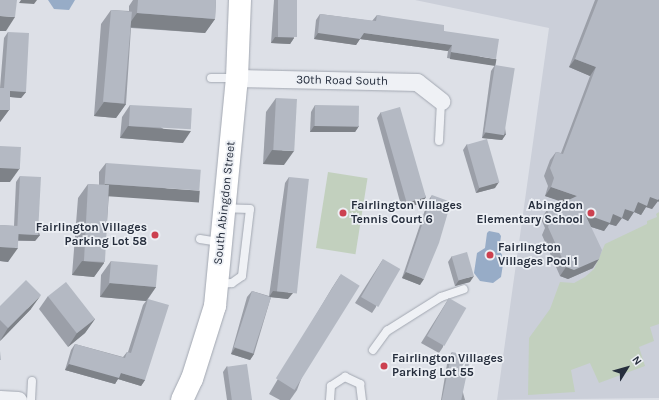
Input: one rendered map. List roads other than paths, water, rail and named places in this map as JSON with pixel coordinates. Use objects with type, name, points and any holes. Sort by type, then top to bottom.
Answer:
[{"type":"street","name":"South Abingdon Street","points":[[182,400],[192,379],[215,306],[226,208],[237,78],[240,0]]},
{"type":"street","name":"30th Road South","points":[[237,78],[417,82],[441,101]]},
{"type":"street","points":[[0,399],[18,400]]},
{"type":"lane","points":[[212,78],[237,78]]},
{"type":"lane","points":[[439,142],[441,101]]},
{"type":"lane","points":[[217,284],[232,283],[242,276],[250,209],[226,208]]},
{"type":"lane","points":[[200,239],[222,242]]},
{"type":"lane","points":[[373,350],[387,331],[441,297],[464,289]]},
{"type":"lane","points":[[330,400],[331,386],[345,377],[360,384],[362,400]]},
{"type":"lane","points":[[31,400],[32,381]]},
{"type":"water","points":[[48,0],[75,0],[69,10],[54,9]]},
{"type":"water","name":"Fairlington Villages Pool 1","points":[[489,231],[499,233],[501,236],[499,250],[504,258],[501,277],[493,283],[480,281],[474,273],[477,253],[485,248],[487,233]]},
{"type":"place","name":"Fairlington Villages Tennis Court 6","points":[[343,213]]},
{"type":"place","name":"Abingdon Elementary School","points":[[591,213]]},
{"type":"place","name":"Fairlington Villages Parking Lot 58","points":[[155,235]]},
{"type":"place","name":"Fairlington Villages Pool 1","points":[[490,255]]},
{"type":"place","name":"Fairlington Villages Parking Lot 55","points":[[384,366]]}]
